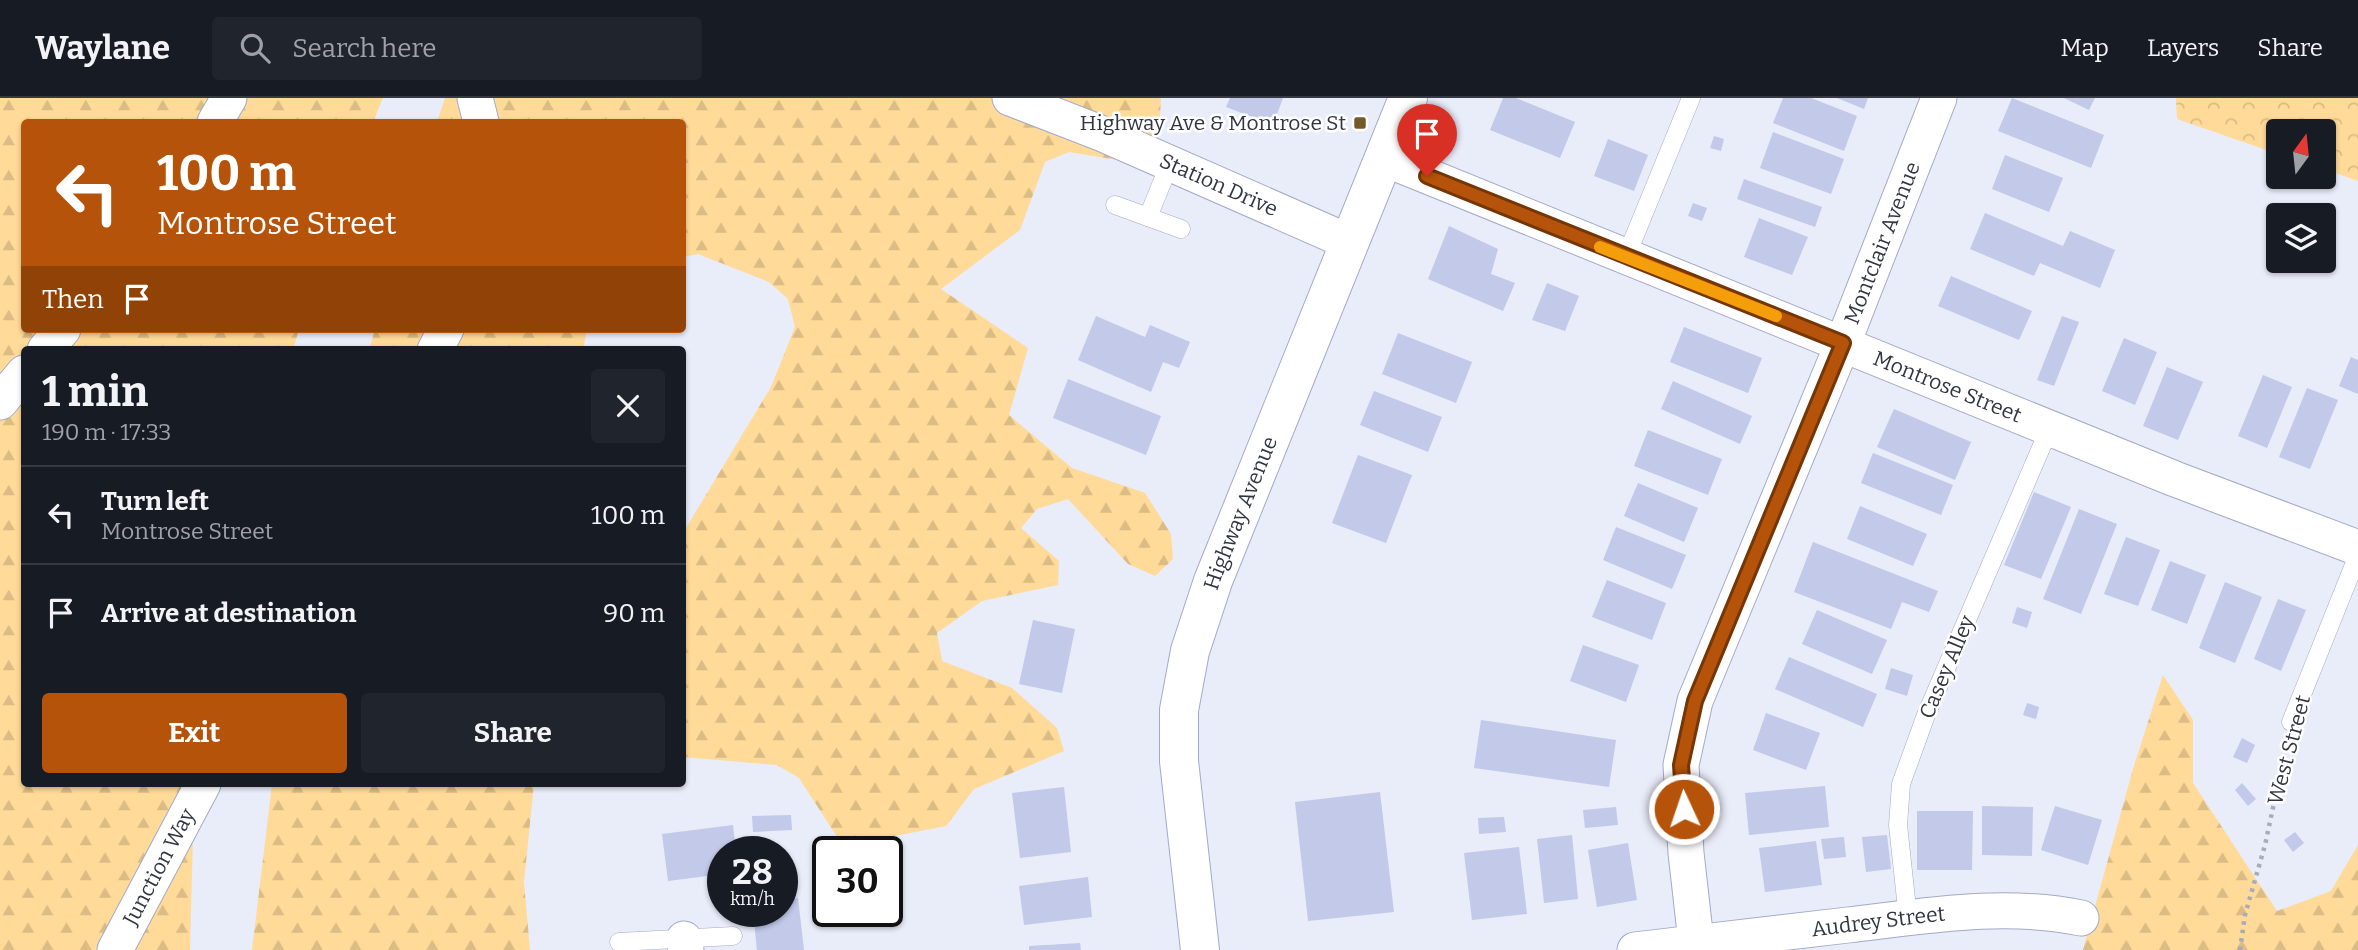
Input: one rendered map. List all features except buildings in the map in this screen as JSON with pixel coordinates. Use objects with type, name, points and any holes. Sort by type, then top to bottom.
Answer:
[{"type":"main road","name":"Highway Avenue","points":[[1200,950],[1179,761],[1179,709],[1190,651],[1213,581],[1408,98]]},
{"type":"street","points":[[217,119],[229,98]]},
{"type":"street","points":[[475,98],[480,119]]},
{"type":"street","name":"Station Drive","points":[[1010,98],[1104,134],[1349,242]]},
{"type":"street","name":"Montclair Avenue","points":[[1696,946],[1686,853],[1681,765],[1695,701],[1843,343],[1939,98]]},
{"type":"street","name":"Montrose Street","points":[[1383,158],[2175,479],[2358,548]]},
{"type":"street","points":[[0,402],[21,377]]},
{"type":"street","name":"Junction Way","points":[[115,950],[201,787]]},
{"type":"street","name":"Audrey Street","points":[[1635,950],[1696,946],[1908,918],[2011,910],[2049,912],[2081,918]]},
{"type":"lane","points":[[1626,257],[1690,98]]},
{"type":"lane","points":[[1148,217],[1170,163]]},
{"type":"lane","points":[[1115,205],[1181,229]]},
{"type":"lane","name":"Casey Alley","points":[[1908,918],[1898,825],[1901,784],[1926,715],[2050,427]]},
{"type":"lane","name":"West Street","points":[[2291,722],[2358,555]]},
{"type":"lane","points":[[619,942],[685,945],[733,936]]},
{"type":"path","name":"West Street","points":[[2239,950],[2291,722]]},
{"type":"green space","points":[[0,98],[383,98],[374,119],[21,119],[21,333],[298,333],[294,346],[21,346],[21,787],[202,787],[193,832],[190,950],[0,950]]},
{"type":"green space","points":[[445,98],[1161,98],[1158,152],[1135,163],[1069,152],[1045,162],[1020,230],[941,289],[1028,348],[1009,415],[1072,468],[1145,493],[1171,534],[1173,559],[1155,576],[1128,564],[1068,499],[1037,509],[1021,528],[1059,561],[1058,585],[982,601],[937,633],[942,661],[1012,688],[1057,728],[1064,751],[974,789],[946,826],[894,836],[837,836],[799,778],[777,765],[686,757],[686,528],[771,387],[795,327],[788,299],[769,282],[698,254],[686,256],[686,119],[438,119]]},
{"type":"green space","points":[[2176,98],[2358,98],[2358,181],[2336,173],[2336,119],[2266,119],[2266,150],[2177,119]]},
{"type":"green space","points":[[374,333],[586,333],[584,346],[370,346]]},
{"type":"green space","points":[[2163,675],[2193,720],[2193,783],[2277,911],[2331,891],[2358,845],[2358,950],[2083,950],[2133,769]]},
{"type":"green space","points":[[272,787],[534,787],[524,882],[530,950],[252,950]]},
{"type":"slow traffic","points":[[1600,247],[1776,316]]},
{"type":"place","name":"Highway Ave & Montrose St","points":[[1360,123]]},
{"type":"route","points":[[1427,176],[1843,343],[1695,701],[1681,765],[1684,809]]}]
